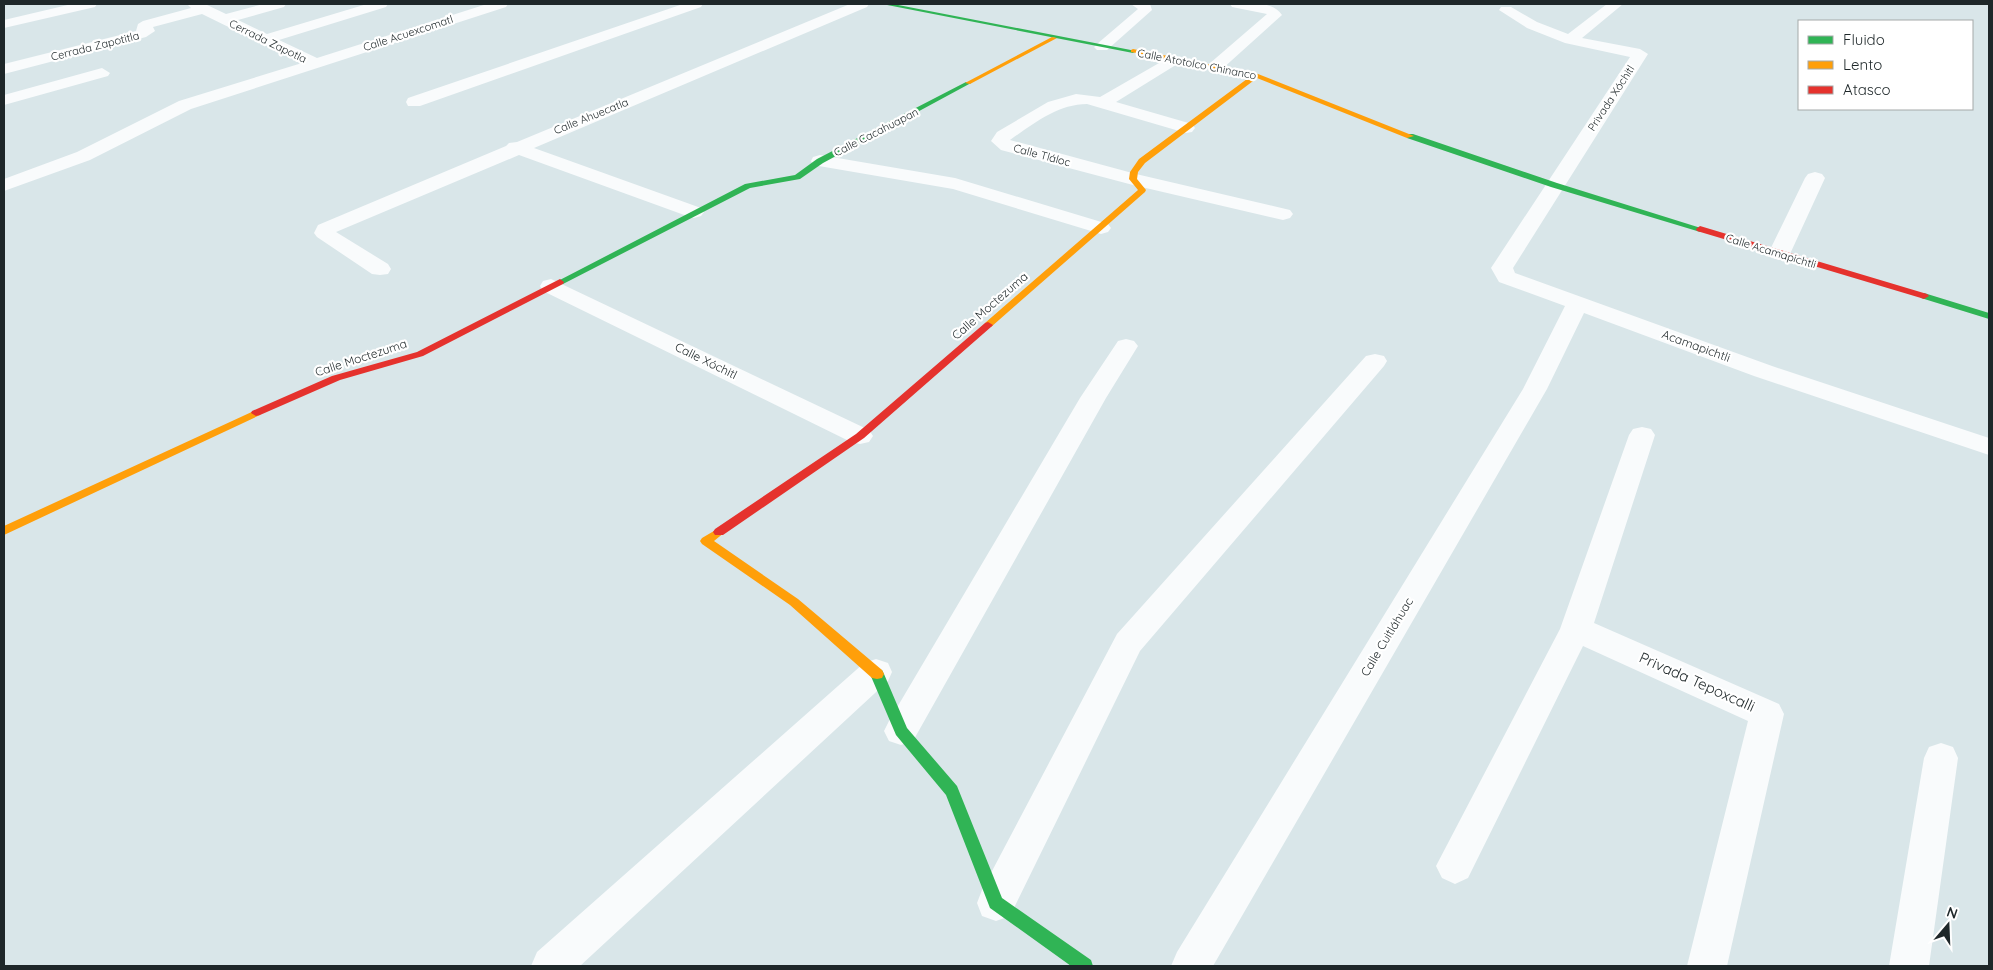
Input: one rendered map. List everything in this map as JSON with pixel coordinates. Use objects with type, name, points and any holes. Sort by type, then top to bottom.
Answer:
[{"type":"street","points":[[4,24],[90,4]]},
{"type":"street","points":[[223,19],[279,4]]},
{"type":"street","points":[[265,39],[381,4]]},
{"type":"street","name":"Calle Acuexcomatl","points":[[4,185],[63,165],[185,105],[501,4]]},
{"type":"street","points":[[414,102],[696,4]]},
{"type":"street","name":"Calle Ahuecatla","points":[[380,269],[324,233],[325,229],[332,224],[862,4]]},
{"type":"street","name":"Calle Atotolco Chinanco","points":[[885,4],[1054,38],[1256,75],[1387,128],[1554,185]]},
{"type":"street","points":[[1102,46],[1145,10],[1144,6],[1138,4]]},
{"type":"street","points":[[1215,67],[1275,15],[1272,11],[1237,4]]},
{"type":"street","points":[[1570,40],[1616,4]]},
{"type":"street","name":"Cerrada Zapotla","points":[[198,6],[315,63]]},
{"type":"street","name":"Cerrada Zapotitla","points":[[4,69],[141,34],[147,31],[143,27],[148,24],[198,6]]},
{"type":"street","name":"Privada Xóchitl","points":[[1506,10],[1532,25],[1570,40],[1640,54],[1554,185]]},
{"type":"street","name":"Calle Cacahuapan","points":[[694,212],[748,186],[797,177],[820,161],[1054,38]]},
{"type":"street","points":[[1102,103],[1173,60]]},
{"type":"street","points":[[4,100],[102,73]]},
{"type":"street","points":[[1133,179],[1134,172],[1142,161],[1256,75]]},
{"type":"street","name":"Calle Tláloc","points":[[1186,128],[1102,103],[1075,98],[1063,101],[1003,136],[1000,141],[1007,146],[1133,179],[1283,214]]},
{"type":"street","points":[[515,148],[694,212]]},
{"type":"street","points":[[820,161],[858,170],[899,174],[956,184],[1101,228]]},
{"type":"street","points":[[1779,254],[1815,178]]},
{"type":"street","name":"Calle Moctezuma","points":[[876,672],[794,602],[706,541],[860,436],[1101,228],[1142,190],[1133,179]]},
{"type":"street","name":"Calle Acamapichtli","points":[[1554,185],[1989,316]]},
{"type":"street","name":"Acamapichtli","points":[[1554,185],[1502,268],[1508,277],[1763,371],[1989,447]]},
{"type":"street","name":"Calle Moctezuma","points":[[4,531],[258,412],[336,378],[420,354],[694,212]]},
{"type":"street","name":"Calle Xóchitl","points":[[551,286],[860,436]]},
{"type":"street","name":"Calle Cuitláhuac","points":[[1191,966],[1535,389],[1577,304]]},
{"type":"street","points":[[901,731],[1088,407],[1126,346]]},
{"type":"street","points":[[996,903],[1128,643],[1375,361]]},
{"type":"street","points":[[1455,866],[1576,629],[1642,436]]},
{"type":"street","name":"Privada Tepoxcalli","points":[[1576,629],[1767,714],[1707,966]]},
{"type":"street","points":[[552,966],[876,672],[901,731],[952,791],[996,903],[1085,966]]},
{"type":"street","points":[[1909,966],[1941,758]]},
{"type":"traffic: fast","points":[[885,4],[1133,51]]},
{"type":"traffic: fast","points":[[560,282],[748,186],[797,177],[820,161],[968,83]]},
{"type":"traffic: fast","points":[[1410,136],[1554,185],[1700,229]]},
{"type":"traffic: fast","points":[[1924,296],[1989,316]]},
{"type":"traffic: fast","points":[[877,674],[901,731],[952,791],[996,903],[1085,966]]},
{"type":"traffic: slow","points":[[968,83],[1054,38]]},
{"type":"traffic: slow","points":[[1133,51],[1256,75],[1410,136]]},
{"type":"traffic: slow","points":[[988,325],[1142,190],[1133,179],[1134,172],[1142,161],[1256,75]]},
{"type":"traffic: slow","points":[[4,531],[256,413]]},
{"type":"traffic: slow","points":[[719,532],[706,541],[794,602],[877,674]]},
{"type":"traffic: jam","points":[[1700,229],[1924,296]]},
{"type":"traffic: jam","points":[[256,413],[336,378],[420,354],[560,282]]},
{"type":"traffic: jam","points":[[719,532],[860,436],[988,325]]}]
